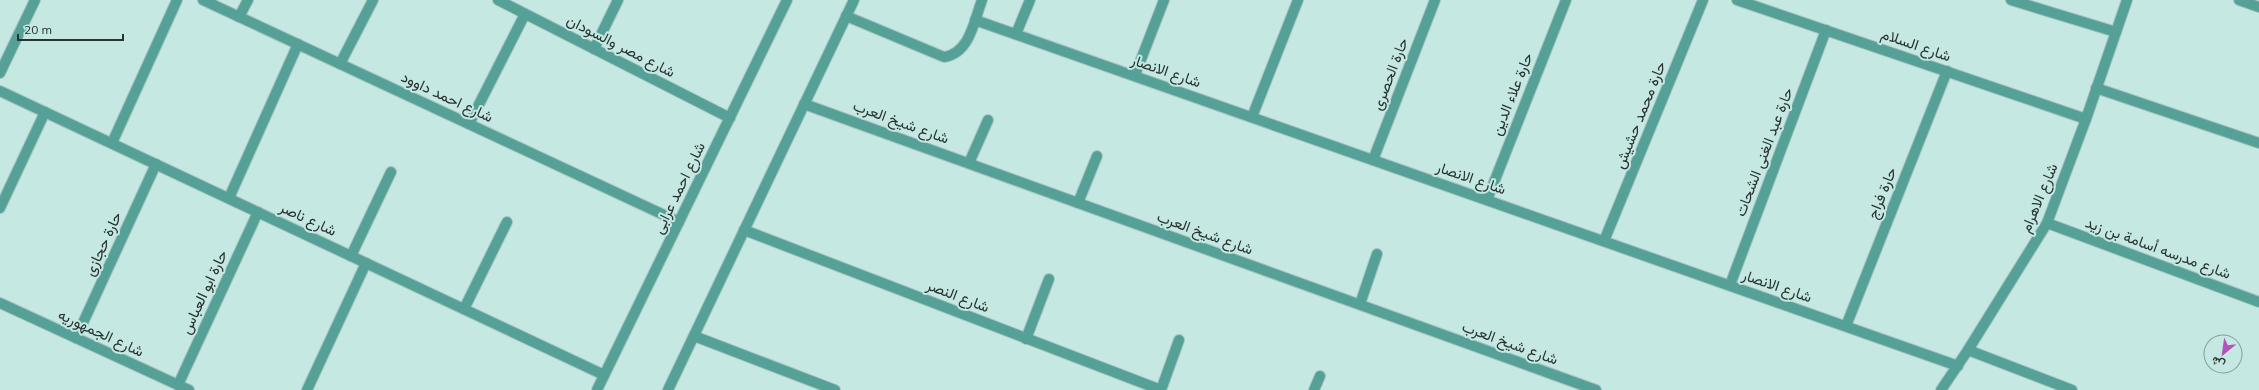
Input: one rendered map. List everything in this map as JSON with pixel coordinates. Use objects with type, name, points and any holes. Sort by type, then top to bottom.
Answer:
[{"type":"street","points":[[0,73],[35,0]]},
{"type":"street","points":[[112,143],[178,0]]},
{"type":"street","name":"شارع احمد داوود","points":[[203,0],[679,222]]},
{"type":"street","points":[[238,17],[248,0]]},
{"type":"street","points":[[340,64],[373,0]]},
{"type":"street","name":"شارع مصر والسودان","points":[[498,0],[730,118]]},
{"type":"street","points":[[594,49],[618,0]]},
{"type":"street","name":"شارع احمد عرابى","points":[[597,390],[788,0]]},
{"type":"street","points":[[668,390],[854,0]]},
{"type":"street","points":[[846,16],[944,58],[951,56],[963,47],[982,0]]},
{"type":"street","points":[[1016,34],[1030,0]]},
{"type":"street","points":[[1135,76],[1164,0]]},
{"type":"street","points":[[1252,117],[1298,0]]},
{"type":"street","name":"حارة الحصرى","points":[[1374,160],[1435,0]]},
{"type":"street","name":"حارة علاء الدين","points":[[1487,200],[1566,0]]},
{"type":"street","name":"حارة محمد حشيش","points":[[1604,241],[1703,0]]},
{"type":"street","name":"شارع السلام","points":[[1737,0],[2086,119]]},
{"type":"street","points":[[2011,0],[2116,32]]},
{"type":"street","name":"شارع الاهرام","points":[[1941,390],[1958,366],[2047,223],[2086,119],[2127,0]]},
{"type":"street","points":[[2239,0],[2259,7]]},
{"type":"street","points":[[469,124],[525,14]]},
{"type":"street","name":"شارع الانصار","points":[[975,20],[1958,366]]},
{"type":"street","name":"حارة عبد الغنى الشحات","points":[[1730,285],[1826,30]]},
{"type":"street","points":[[229,198],[298,44]]},
{"type":"street","name":"حارة فراج","points":[[1846,326],[1947,71]]},
{"type":"street","points":[[2096,88],[2259,143]]},
{"type":"street","name":"شارع ناصر","points":[[0,91],[604,375]]},
{"type":"street","name":"شارع شيخ العرب","points":[[804,104],[1596,390]]},
{"type":"street","points":[[0,208],[46,112]]},
{"type":"street","points":[[969,163],[988,120]]},
{"type":"street","points":[[1078,202],[1097,156]]},
{"type":"street","name":"حارة حجازى","points":[[76,338],[156,164]]},
{"type":"street","points":[[351,256],[391,172]]},
{"type":"street","name":"حارة ابو العباس","points":[[178,385],[258,212]]},
{"type":"street","points":[[464,309],[507,222]]},
{"type":"street","name":"شارع مدرسه أسامة بن زيد","points":[[2047,223],[2259,302]]},
{"type":"street","name":"شارع النصر","points":[[744,230],[1161,390]]},
{"type":"street","points":[[1360,304],[1377,254]]},
{"type":"street","points":[[307,390],[366,263]]},
{"type":"street","points":[[1026,339],[1049,279]]},
{"type":"street","name":"شارع الجمهوريه","points":[[0,303],[189,390]]},
{"type":"street","points":[[694,336],[835,390]]},
{"type":"street","points":[[1161,390],[1179,340]]},
{"type":"street","points":[[1968,350],[2072,390]]},
{"type":"street","points":[[1314,390],[1320,376]]}]
